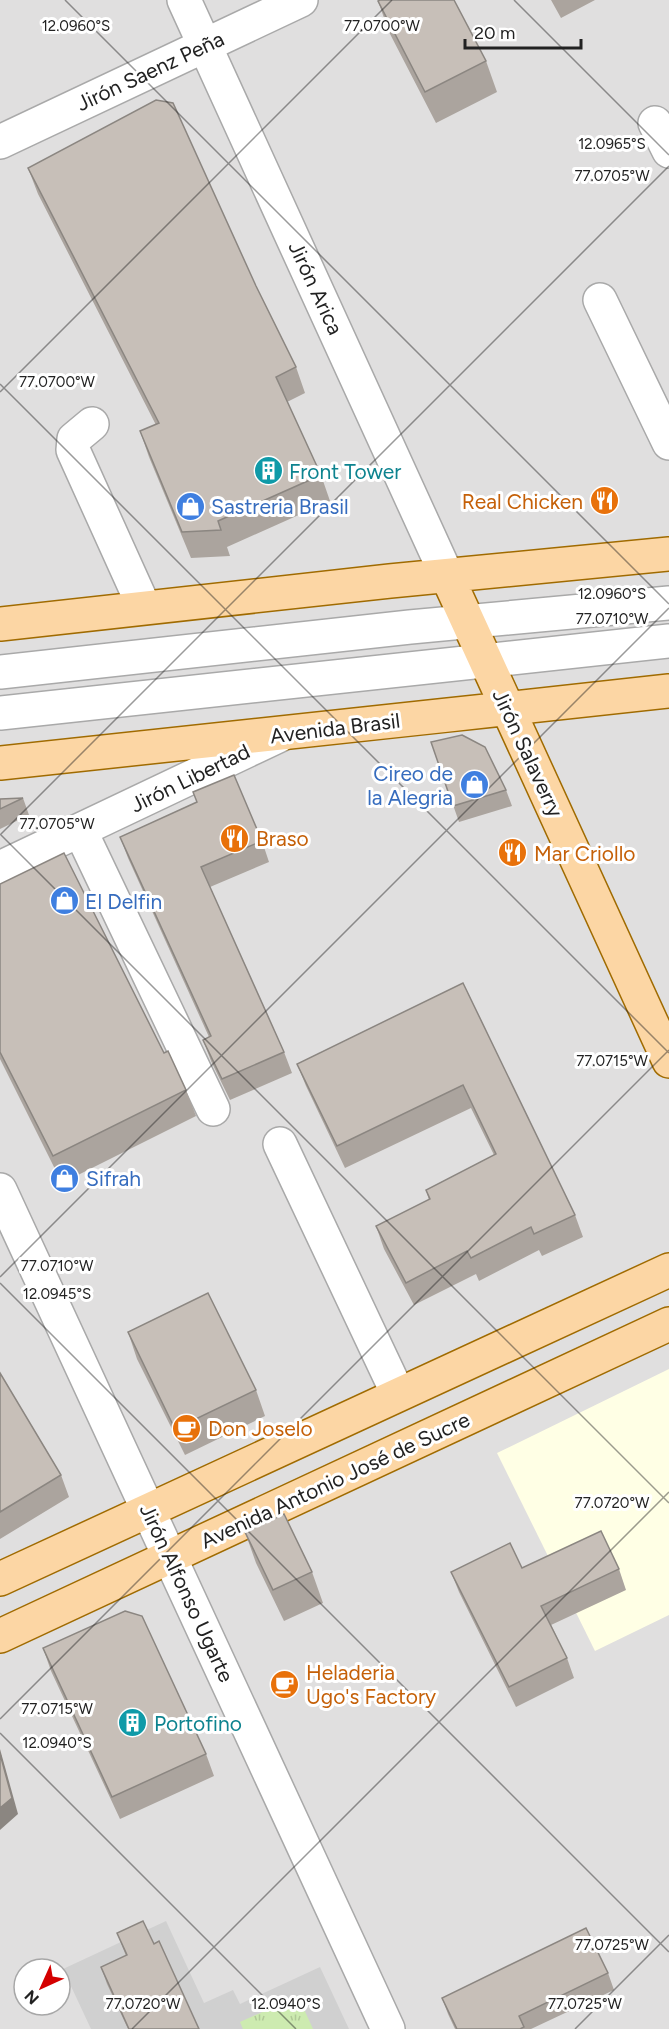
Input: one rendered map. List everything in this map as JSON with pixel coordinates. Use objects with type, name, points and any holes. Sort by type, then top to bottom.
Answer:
[{"type":"main road","points":[[0,624],[144,607],[669,554]]},
{"type":"main road","name":"Jirón Salaverry","points":[[447,576],[669,1061]]},
{"type":"main road","name":"Avenida Brasil","points":[[0,763],[669,691]]},
{"type":"main road","points":[[0,1579],[669,1270]]},
{"type":"main road","name":"Avenida Antonio José de Sucre","points":[[0,1636],[669,1324]]},
{"type":"street","name":"Jirón Arica","points":[[184,0],[447,576]]},
{"type":"street","name":"Jirón Saenz Peña","points":[[0,142],[301,0]]},
{"type":"street","points":[[600,300],[669,443]]},
{"type":"street","points":[[92,424],[74,439],[73,450],[144,607]]},
{"type":"street","points":[[0,672],[669,603]]},
{"type":"street","points":[[0,713],[669,641]]},
{"type":"street","name":"Jirón Libertad","points":[[0,868],[282,734]]},
{"type":"street","points":[[80,830],[213,1109]]},
{"type":"street","points":[[280,1144],[398,1394]]},
{"type":"street","name":"Jirón Alfonso Ugarte","points":[[0,1190],[388,2029]]},
{"type":"shaded area","points":[[0,0],[669,0],[669,2029],[0,2029]]},
{"type":"shaded area","points":[[669,1369],[669,1615],[595,1651],[497,1453]]},
{"type":"shaded area","points":[[166,1921],[204,2003],[233,1990],[240,2004],[320,1967],[349,2029],[91,2029],[72,1988],[72,1965]]},
{"type":"green space","points":[[298,1996],[313,2029],[243,2029],[240,2022]]},
{"type":"building","points":[[454,0],[486,61],[425,92],[378,1]]},
{"type":"building","points":[[156,100],[173,103],[256,286],[296,367],[276,377],[321,475],[218,521],[221,530],[182,532],[140,431],[159,423],[28,168]]},
{"type":"building","name":"Cireo de la Alegria","points":[[462,735],[485,747],[506,790],[453,806],[431,742]]},
{"type":"building","points":[[234,775],[262,841],[201,867],[284,1052],[222,1079],[203,1040],[211,1036],[120,837],[197,802],[193,792]]},
{"type":"building","points":[[23,798],[0,809],[0,799]]},
{"type":"building","points":[[64,853],[164,1053],[168,1051],[186,1090],[53,1156],[0,1052],[0,884]]},
{"type":"building","points":[[463,983],[575,1215],[534,1234],[531,1227],[471,1258],[467,1251],[406,1283],[376,1226],[430,1199],[426,1190],[496,1154],[463,1085],[337,1146],[297,1064]]},
{"type":"building","points":[[208,1293],[256,1390],[175,1429],[128,1332]]},
{"type":"building","points":[[0,1373],[61,1475],[0,1512]]},
{"type":"building","points":[[284,1514],[312,1572],[273,1590],[245,1532]]},
{"type":"building","points":[[601,1531],[619,1569],[541,1606],[567,1658],[509,1687],[451,1572],[510,1543],[522,1568]]},
{"type":"building","name":"Portofino","points":[[125,1611],[142,1616],[206,1754],[112,1797],[43,1648]]},
{"type":"building","points":[[0,1754],[12,1798],[0,1808]]},
{"type":"building","points":[[143,1921],[154,1944],[159,1941],[199,2029],[129,2029],[101,1967],[127,1955],[117,1933]]},
{"type":"building","points":[[586,1928],[608,1973],[519,2016],[524,2027],[520,2029],[457,2029],[442,1998]]},
{"type":"place","name":"Front Tower","points":[[268,471]]},
{"type":"place","name":"Real Chicken","points":[[604,501]]},
{"type":"place","name":"Sastreria Brasil","points":[[190,506]]},
{"type":"place","name":"Cireo de la Alegria","points":[[474,785]]},
{"type":"place","name":"Braso","points":[[235,838]]},
{"type":"place","name":"Mar Criollo","points":[[513,853]]},
{"type":"place","name":"El Delfin","points":[[64,901]]},
{"type":"place","name":"Sifrah","points":[[65,1178]]},
{"type":"place","name":"Don Joselo","points":[[187,1428]]},
{"type":"place","name":"Heladeria Ugo's Factory","points":[[285,1684]]},
{"type":"place","name":"Portofino","points":[[133,1723]]}]
